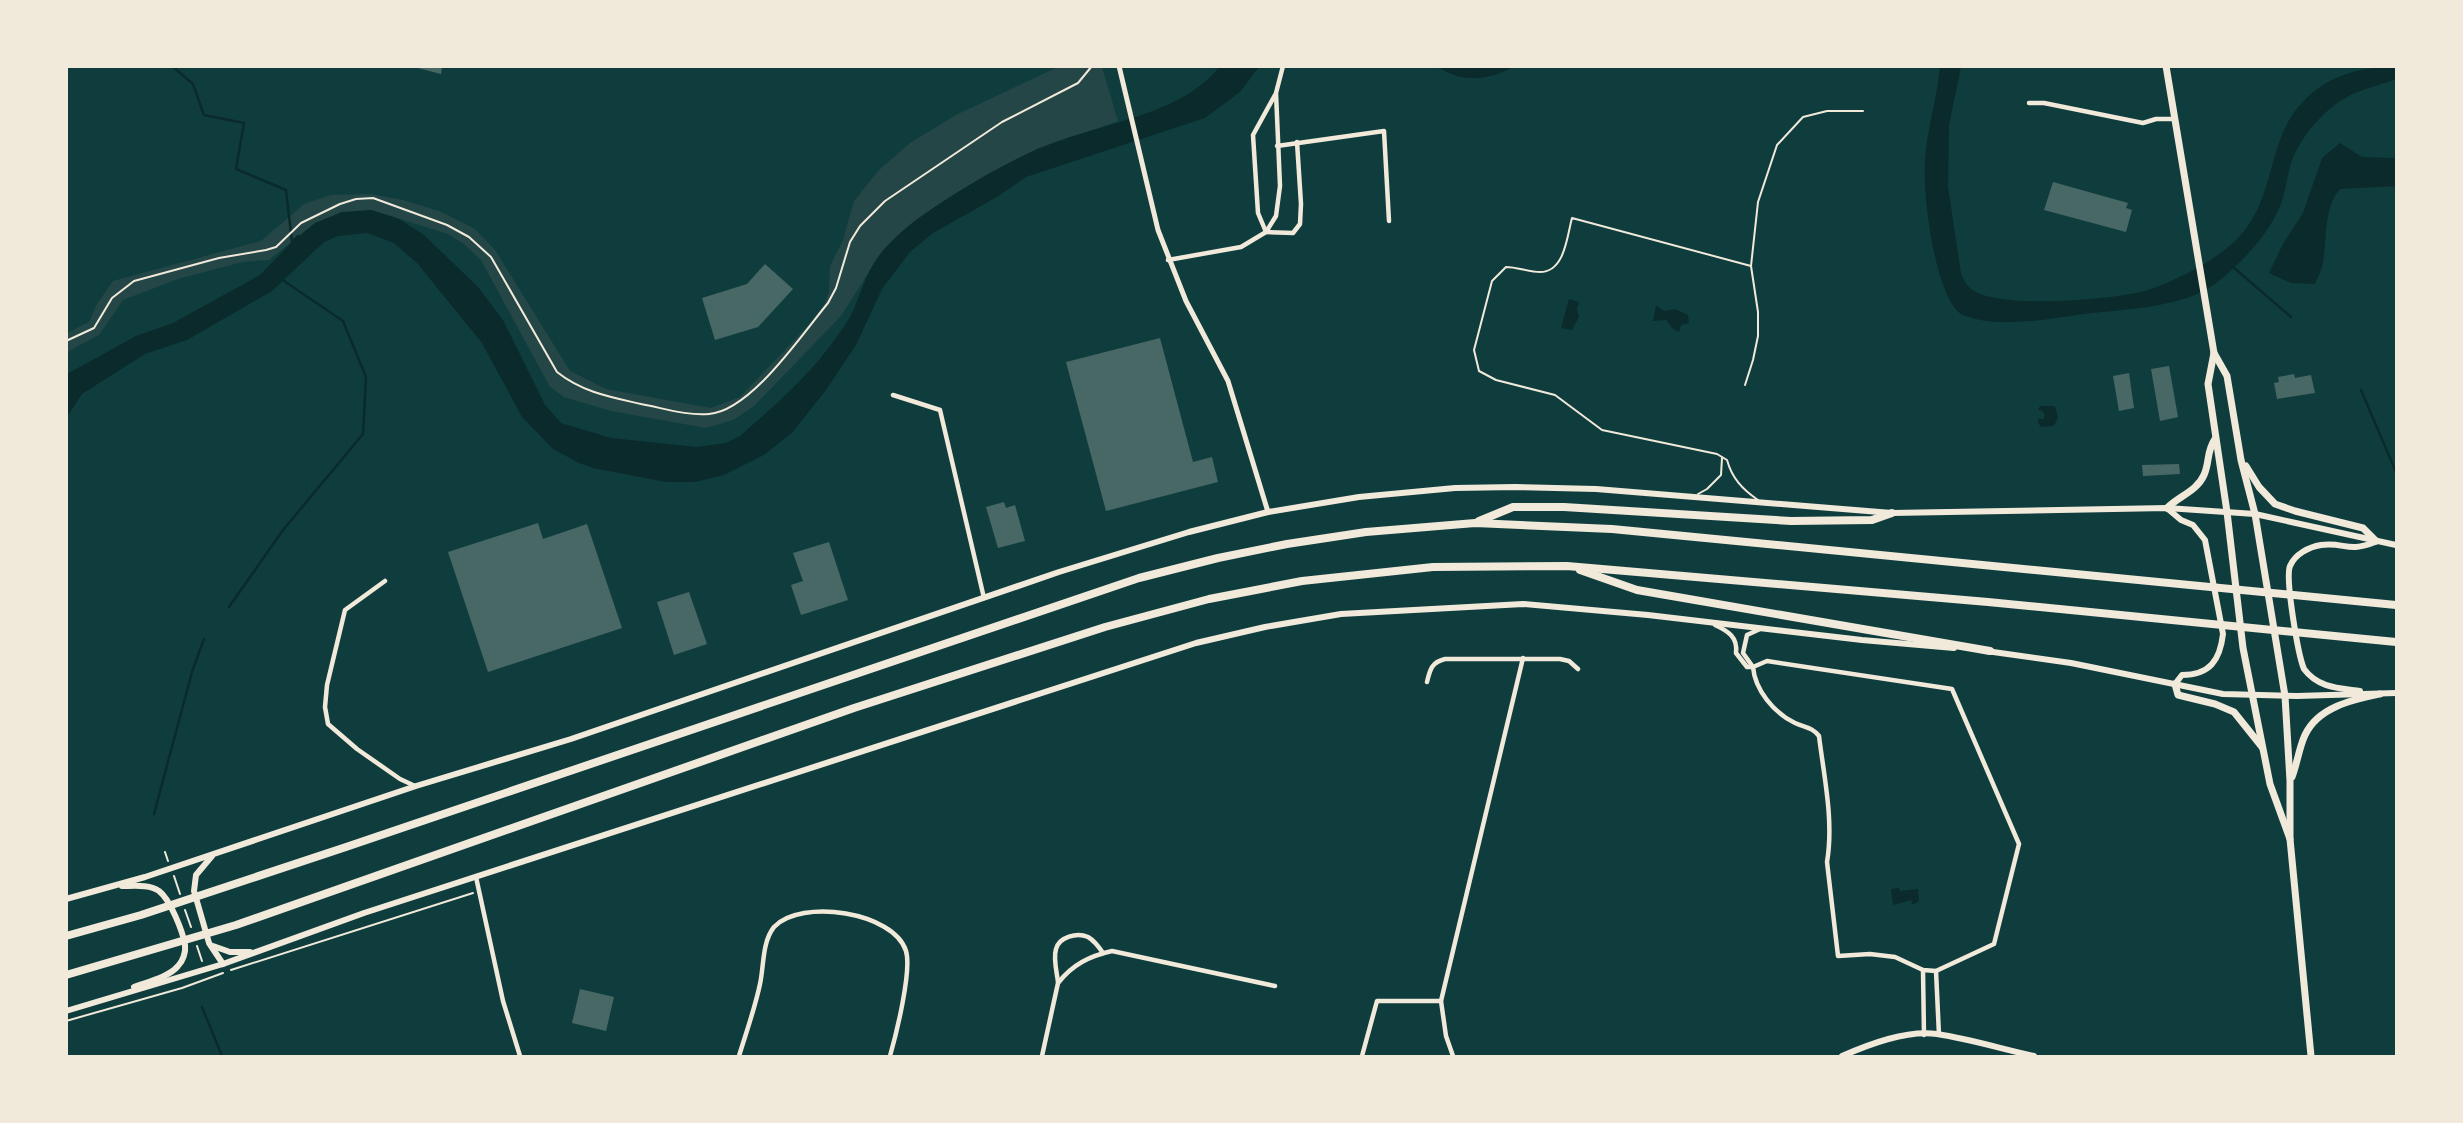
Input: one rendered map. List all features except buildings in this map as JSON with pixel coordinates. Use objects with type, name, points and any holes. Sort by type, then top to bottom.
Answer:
[{"type":"highway","points":[[1475,523],[1513,507],[1564,507],[1791,521],[1872,520],[1892,513]]},
{"type":"highway","points":[[66,936],[222,888],[1139,578],[1287,544],[1366,532],[1475,523],[1612,529],[2396,605]]},
{"type":"highway","points":[[66,975],[236,925],[854,708],[1105,627],[1196,602],[1302,581],[1388,570],[1481,565],[1567,566],[1988,602],[2396,642]]},
{"type":"highway","points":[[1567,566],[1637,590],[1990,651]]},
{"type":"main road","points":[[2166,66],[2214,353],[2208,384],[2244,648],[2270,784],[2290,839]]},
{"type":"main road","points":[[2214,353],[2227,376],[2241,460],[2255,514],[2285,696],[2290,839],[2311,1056]]},
{"type":"main road","points":[[2167,508],[2196,487],[2203,477],[2208,450],[2216,438]]},
{"type":"main road","points":[[2241,460],[2259,487],[2275,503],[2295,511],[2363,528],[2376,541]]},
{"type":"main road","points":[[66,899],[116,886],[416,786],[571,739],[1059,572],[1189,532],[1268,512],[1382,494],[1455,488],[1555,487],[1892,513],[2167,508],[2255,514],[2396,545]]},
{"type":"main road","points":[[2167,508],[2181,520],[2193,525],[2205,540],[2223,634],[2222,647],[2209,668],[2195,675],[2182,675],[2175,684]]},
{"type":"main road","points":[[2376,541],[2357,549],[2320,545],[2307,549],[2294,559],[2288,575],[2301,663],[2308,674],[2331,687],[2380,694]]},
{"type":"main road","points":[[66,1011],[266,950],[355,916],[1214,637],[1341,614],[1523,604],[1990,651],[2071,663],[2223,694],[2285,696],[2396,693]]},
{"type":"main road","points":[[2175,684],[2178,695],[2215,704],[2234,712],[2263,747]]},
{"type":"main road","points":[[2290,781],[2300,757],[2303,739],[2322,715],[2353,700],[2380,694]]},
{"type":"main road","points":[[213,855],[196,875],[193,883],[209,943],[223,964]]},
{"type":"main road","points":[[90,1005],[170,973],[178,967],[184,954],[185,945],[168,900],[160,891],[147,887],[116,886]]},
{"type":"main road","points":[[209,943],[219,950],[230,952],[266,950]]},
{"type":"main road","points":[[1842,1056],[1906,1036],[1939,1035],[2034,1056]]},
{"type":"street","points":[[1119,66],[1158,230],[1168,260],[1228,381],[1268,512]]},
{"type":"street","points":[[1266,232],[1258,213],[1253,135],[1276,93],[1283,66]]},
{"type":"street","points":[[1168,260],[1241,247],[1266,232],[1276,216],[1280,186],[1276,93]]},
{"type":"street","points":[[2029,103],[2044,103],[2143,123],[2174,119]]},
{"type":"street","points":[[1277,146],[1384,131],[1388,221]]},
{"type":"street","points":[[1266,232],[1293,233],[1300,224],[1297,142]]},
{"type":"street","points":[[892,395],[940,410],[984,598]]},
{"type":"street","points":[[385,581],[345,610],[327,685],[325,708],[328,724],[357,749],[400,779],[416,786]]},
{"type":"street","points":[[1712,622],[1731,633],[1737,645],[1736,653],[1747,667],[1753,667],[1768,662],[1952,689],[2020,845],[1994,944],[1936,971],[1923,971],[1895,957],[1871,954],[1838,956],[1827,862],[1828,814],[1819,736],[1813,728],[1796,724],[1774,708],[1754,681],[1753,667],[1743,653],[1744,646],[1747,635],[1762,628]]},
{"type":"street","points":[[1737,645],[1744,646]]},
{"type":"street","points":[[1452,1056],[1441,1001],[1523,658]]},
{"type":"street","points":[[1427,682],[1431,667],[1437,661],[1445,659],[1560,659],[1569,661],[1578,669]]},
{"type":"street","points":[[476,877],[507,1019],[520,1056]]},
{"type":"street","points":[[739,1056],[760,984],[766,945],[773,928],[788,916],[808,911],[838,912],[882,923],[901,939],[907,953],[907,972],[890,1056]]},
{"type":"street","points":[[1042,1056],[1058,983],[1055,950],[1061,940],[1087,936],[1103,953]]},
{"type":"street","points":[[1058,983],[1087,957],[1112,951],[1275,986]]},
{"type":"street","points":[[1923,971],[1924,1035]]},
{"type":"street","points":[[1936,971],[1939,1035]]},
{"type":"street","points":[[1924,993],[1937,993]]},
{"type":"street","points":[[1362,1056],[1377,1001],[1441,1001]]},
{"type":"lane","points":[[1745,385],[1758,336],[1758,312],[1751,266],[1758,202],[1777,145],[1803,117],[1827,111],[1863,111]]},
{"type":"lane","points":[[1751,266],[1572,218],[1560,260],[1553,268],[1541,272],[1506,267],[1492,281],[1474,350],[1479,371],[1496,380],[1555,395],[1602,430],[1717,454],[1727,460],[1738,484],[1763,504]]},
{"type":"lane","points":[[1691,498],[1707,489],[1721,475],[1722,457]]},
{"type":"path","points":[[66,341],[94,328],[112,298],[134,281],[219,258],[276,247],[301,223],[340,204],[373,198],[447,225],[470,237],[491,257],[557,372],[570,383],[599,395],[685,413],[711,414],[746,399],[828,303],[836,288],[850,242],[860,226],[884,201],[1002,122],[1077,83],[1092,66]]},
{"type":"path","points":[[66,1021],[182,988],[478,891]]},
{"type":"shaded area","points":[[1058,67],[1102,67],[1118,121],[1033,151],[922,216],[883,250],[841,316],[754,406],[733,420],[706,428],[611,411],[564,397],[550,387],[481,260],[448,234],[372,210],[315,223],[269,260],[242,262],[178,279],[123,300],[99,335],[67,352],[67,333],[89,322],[97,304],[113,281],[261,241],[304,204],[331,195],[371,194],[439,211],[475,229],[495,250],[570,371],[606,389],[711,408],[740,397],[822,311],[829,292],[830,266],[843,240],[854,201],[878,171],[910,143],[956,115]]},
{"type":"shaded area","points":[[1219,67],[1259,67],[1240,92],[1205,118],[1026,177],[997,197],[933,233],[910,252],[882,289],[856,345],[826,390],[792,433],[764,455],[724,475],[695,482],[666,482],[593,468],[553,449],[522,417],[482,343],[417,263],[394,243],[367,233],[338,236],[324,242],[272,291],[187,340],[145,354],[82,394],[67,417],[67,374],[136,336],[173,323],[260,275],[315,223],[342,212],[371,210],[399,219],[424,235],[478,287],[503,320],[545,405],[561,423],[611,438],[697,447],[726,443],[740,436],[769,410],[821,357],[849,318],[879,256],[916,220],[977,180],[1033,151],[1133,118],[1181,98],[1202,84]]},
{"type":"shaded area","points":[[1438,67],[1513,67],[1494,75],[1466,78]]},
{"type":"shaded area","points":[[1940,67],[1961,67],[1949,125],[1948,186],[1961,274],[1966,284],[1974,291],[1989,297],[2033,301],[2132,294],[2171,281],[2209,261],[2239,237],[2251,222],[2260,205],[2282,134],[2290,118],[2311,94],[2333,80],[2357,71],[2396,67],[2396,79],[2347,97],[2314,124],[2292,160],[2282,201],[2269,227],[2238,264],[2207,289],[2174,302],[2155,306],[2006,322],[1963,315],[1953,306],[1938,268],[1928,219],[1925,175],[1926,148]]},
{"type":"shaded area","points":[[2340,143],[2362,157],[2396,158],[2396,186],[2340,189],[2330,207],[2324,257],[2315,284],[2291,283],[2269,273],[2284,242],[2303,213],[2322,158]]},
{"type":"shaded area","points":[[1569,299],[1579,302],[1579,317],[1572,330],[1561,328]]},
{"type":"shaded area","points":[[1656,305],[1664,311],[1675,309],[1688,315],[1689,323],[1681,325],[1679,332],[1666,320],[1653,321]]},
{"type":"shaded area","points":[[2040,406],[2055,406],[2058,417],[2054,426],[2041,427],[2038,423],[2038,419],[2043,419],[2045,415],[2038,410]]},
{"type":"shaded area","points":[[1899,888],[1900,891],[1918,889],[1917,903],[1912,904],[1911,900],[1893,905],[1891,889]]},
{"type":"waterway","points":[[172,66],[193,84],[204,115],[244,123],[236,169],[286,190],[292,242],[298,236]]},
{"type":"waterway","points":[[2233,267],[2291,317]]},
{"type":"waterway","points":[[229,607],[283,530],[363,434],[366,377],[343,321],[284,281]]},
{"type":"waterway","points":[[2361,390],[2396,472]]},
{"type":"waterway","points":[[154,814],[192,672],[204,639]]},
{"type":"waterway","points":[[202,1007],[222,1056]]}]
